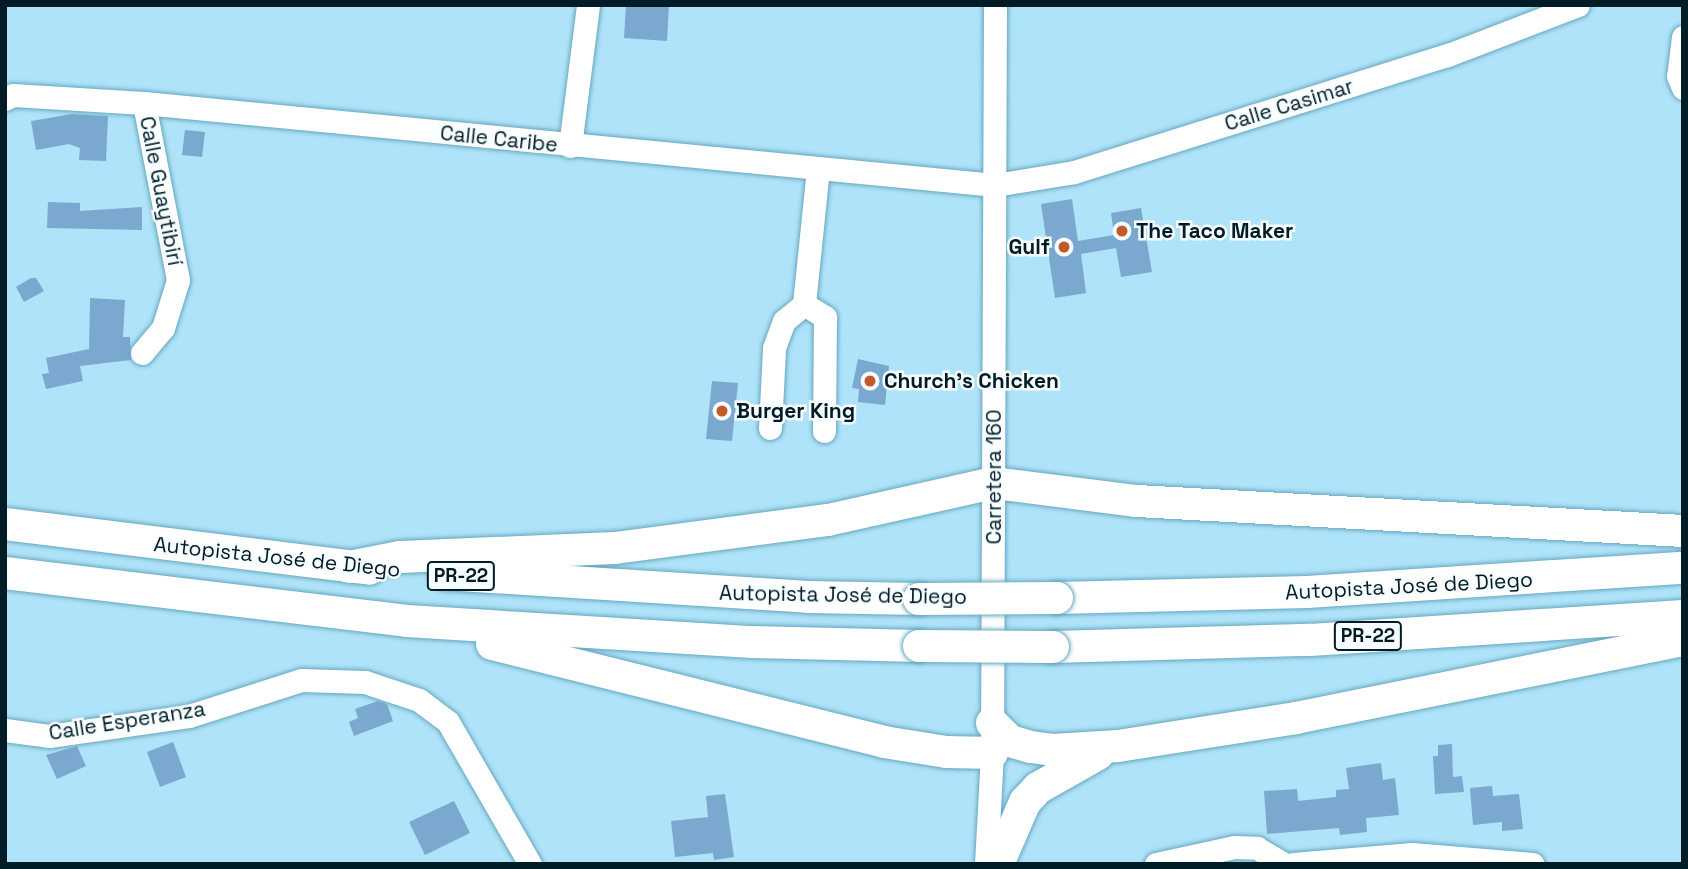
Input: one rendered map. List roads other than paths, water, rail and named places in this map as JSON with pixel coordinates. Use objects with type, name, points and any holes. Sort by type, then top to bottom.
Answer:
[{"type":"highway","points":[[349,567],[400,557],[558,553],[629,547],[828,520],[994,483],[1137,501],[1683,531]]},
{"type":"highway","name":"Autopista José de Diego","points":[[5,524],[349,567],[591,585],[919,598],[1057,598],[1307,592],[1683,568]]},
{"type":"highway","name":"PR-22","points":[[5,573],[407,621],[752,642],[1053,647],[1310,640],[1683,616]]},
{"type":"highway","points":[[407,621],[429,633],[528,650],[884,742],[946,752],[992,738],[1052,750],[1118,746],[1296,718],[1683,640]]},
{"type":"highway","points":[[998,864],[1026,802],[1038,788],[1070,766],[1118,746]]},
{"type":"street","points":[[570,146],[588,5]]},
{"type":"street","name":"Carretera 160","points":[[986,864],[992,738],[995,5]]},
{"type":"street","name":"Calle Casimar","points":[[995,185],[1074,172],[1448,55],[1578,5]]},
{"type":"street","points":[[1683,37],[1678,71],[1683,88]]},
{"type":"street","name":"Calle Caribe","points":[[5,99],[13,95],[144,103],[995,185]]},
{"type":"street","name":"Calle Guaytibirí","points":[[142,354],[163,328],[178,280],[144,103]]},
{"type":"street","points":[[770,428],[774,348],[784,321],[804,304],[818,169]]},
{"type":"street","points":[[804,304],[825,317],[824,431]]},
{"type":"street","name":"Calle Esperanza","points":[[5,730],[49,736],[188,716],[301,680],[365,682],[419,700],[448,722],[530,864]]},
{"type":"street","points":[[1156,864],[1234,847],[1256,848],[1284,864]]},
{"type":"street","points":[[1293,864],[1412,854],[1533,864]]},
{"type":"place","name":"The Taco Maker","points":[[1122,231]]},
{"type":"place","name":"Gulf","points":[[1064,247]]},
{"type":"place","name":"Church's Chicken","points":[[870,381]]},
{"type":"place","name":"Burger King","points":[[722,411]]}]
